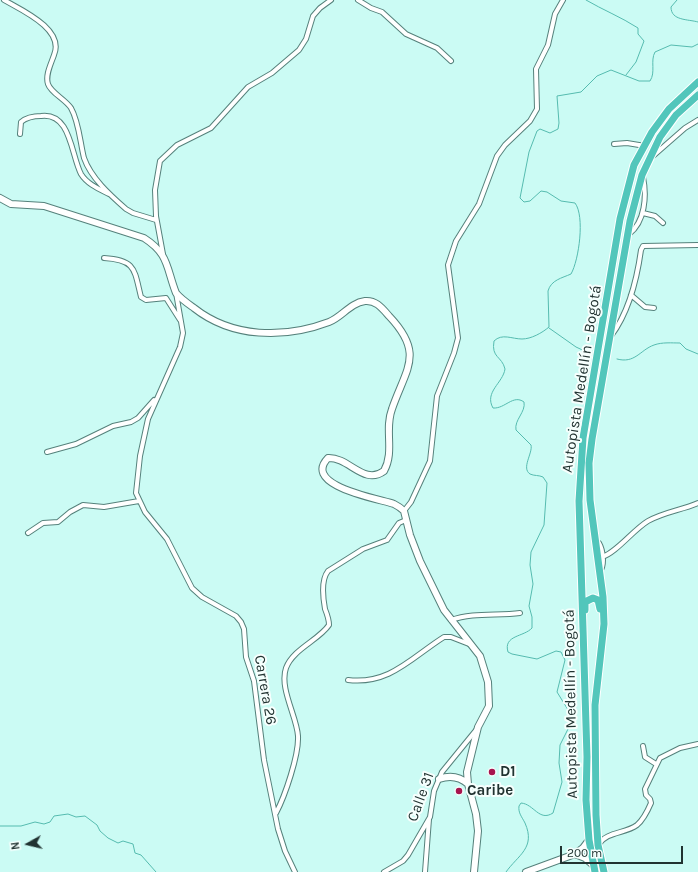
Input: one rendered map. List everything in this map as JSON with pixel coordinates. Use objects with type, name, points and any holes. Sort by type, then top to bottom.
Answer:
[{"type":"highway","name":"Autopista Medellín - Bogotá","points":[[594,868],[589,840],[586,800],[587,757],[582,641],[579,501],[583,438],[620,219],[634,165],[652,132],[669,109],[698,82]]},
{"type":"highway","name":"Autopista Medellín - Bogotá","points":[[604,872],[598,845],[596,816],[595,723],[597,687],[602,654],[604,611],[590,500],[589,463],[604,366],[611,336],[630,221],[642,175],[647,161],[660,137],[676,116],[698,95]]},
{"type":"highway","points":[[582,641],[586,633],[585,602],[590,598],[595,598],[600,606],[598,646],[602,654]]},
{"type":"main road","points":[[0,198],[11,204],[44,206],[137,236],[155,245],[163,254],[176,292],[197,311],[216,323],[233,329],[280,334],[328,322],[338,318],[359,302],[367,301],[380,306],[402,332],[408,342],[410,352],[408,370],[391,411],[390,455],[387,465],[380,474],[368,475],[361,474],[335,458],[330,458],[326,461],[323,470],[326,477],[340,488],[365,497],[393,504],[404,511],[414,548],[451,620],[473,645],[483,662],[490,693],[487,712],[478,727],[468,763],[468,784],[478,831],[474,872]]},
{"type":"main road","points":[[439,779],[452,776],[458,777],[468,784]]},
{"type":"main road","points":[[526,872],[576,854],[589,840]]},
{"type":"main road","points":[[576,854],[585,858],[594,868]]},
{"type":"street","points":[[4,0],[40,20],[54,37],[56,51],[49,69],[47,80],[49,86],[65,100],[72,110],[89,171],[112,196],[133,213],[156,220]]},
{"type":"street","points":[[163,254],[156,220],[156,190],[160,161],[177,145],[211,128],[248,87],[272,73],[299,50],[306,39],[313,16],[320,8],[331,0]]},
{"type":"street","points":[[358,0],[371,8],[382,12],[406,34],[437,48],[450,61]]},
{"type":"street","points":[[404,511],[430,461],[437,396],[454,353],[458,338],[448,272],[449,262],[456,241],[479,204],[497,156],[505,145],[530,121],[537,109],[536,69],[546,51],[555,14],[563,0]]},
{"type":"street","points":[[20,134],[21,122],[28,117],[44,115],[56,119],[64,127],[81,174],[90,184],[112,196]]},
{"type":"street","points":[[647,161],[672,138],[698,120]]},
{"type":"street","points":[[614,144],[627,143],[645,146]]},
{"type":"street","points":[[629,234],[634,230],[643,213],[645,188],[642,175]]},
{"type":"street","points":[[643,213],[655,216],[663,223]]},
{"type":"street","points":[[611,336],[617,328],[637,281],[641,250],[645,245],[698,245]]},
{"type":"street","points":[[104,258],[122,259],[129,263],[135,273],[141,297],[146,300],[166,298],[182,323]]},
{"type":"street","points":[[28,533],[43,523],[58,522],[70,512],[83,505],[104,507],[139,501],[136,493],[136,478],[148,419],[180,347],[183,333],[176,292]]},
{"type":"street","points":[[631,295],[645,307],[654,308]]},
{"type":"street","points":[[47,452],[76,444],[113,426],[131,422],[138,418],[158,395]]},
{"type":"street","name":"Carrera 26","points":[[139,501],[145,512],[167,539],[192,588],[202,597],[236,616],[242,622],[246,657],[254,681],[264,760],[285,851],[295,872]]},
{"type":"street","points":[[602,557],[611,552],[632,532],[648,521],[664,514],[698,504]]},
{"type":"street","points":[[276,813],[282,801],[298,742],[297,730],[288,699],[285,671],[287,666],[304,646],[329,625],[325,605],[326,574],[363,549],[387,540],[399,523],[406,520]]},
{"type":"street","points":[[596,542],[600,545],[603,566],[599,572]]},
{"type":"street","points":[[451,620],[469,616],[502,616],[520,613]]},
{"type":"street","points":[[348,680],[358,681],[374,679],[398,670],[444,637],[451,637],[473,645]]},
{"type":"street","name":"Calle 31","points":[[384,872],[400,863],[408,855],[430,816],[433,796],[439,779],[446,767],[478,727]]},
{"type":"street","points":[[598,845],[604,838],[635,826],[641,821],[651,803],[645,792],[646,783],[662,756],[680,748],[698,744]]},
{"type":"street","points":[[643,746],[645,757],[656,764]]},
{"type":"street","points":[[425,872],[430,816]]},
{"type":"waterway","points":[[586,0],[638,28],[638,34],[644,41],[636,62],[626,75]]},
{"type":"waterway","points":[[677,0],[671,7],[674,15],[681,19],[698,22]]},
{"type":"waterway","points":[[506,872],[527,845],[528,832],[519,811],[519,806],[521,803],[530,806],[540,814],[548,815],[553,813],[562,782],[559,763],[560,745],[571,723],[570,713],[557,692],[565,660],[561,652],[556,651],[537,659],[512,654],[508,652],[507,646],[511,639],[532,628],[532,617],[529,606],[533,584],[530,565],[531,552],[544,525],[547,483],[543,477],[532,475],[528,471],[527,464],[531,445],[516,430],[524,402],[516,400],[497,408],[493,408],[491,402],[492,392],[504,374],[505,369],[504,365],[495,354],[493,347],[494,341],[500,337],[522,339],[533,337],[549,327],[549,287],[554,282],[571,274],[574,267],[580,238],[580,218],[575,203],[561,201],[547,192],[541,191],[530,201],[524,202],[520,198],[529,152],[537,131],[540,129],[550,133],[558,129],[557,96],[581,92],[597,76],[611,70],[639,81],[650,81],[653,74],[653,59],[655,52],[671,45],[692,47],[698,44]]},
{"type":"waterway","points":[[549,328],[576,347],[589,353]]},
{"type":"waterway","points":[[617,359],[628,360],[637,356],[649,347],[664,343],[680,343],[686,349],[698,354]]},
{"type":"waterway","points":[[0,826],[21,826],[35,822],[44,824],[50,822],[54,816],[68,814],[76,817],[85,816],[97,825],[100,831],[108,838],[118,843],[123,841],[133,844],[135,853],[141,855],[156,872]]},
{"type":"place","name":"D1","points":[[492,772]]},
{"type":"place","name":"Caribe","points":[[459,791]]}]
